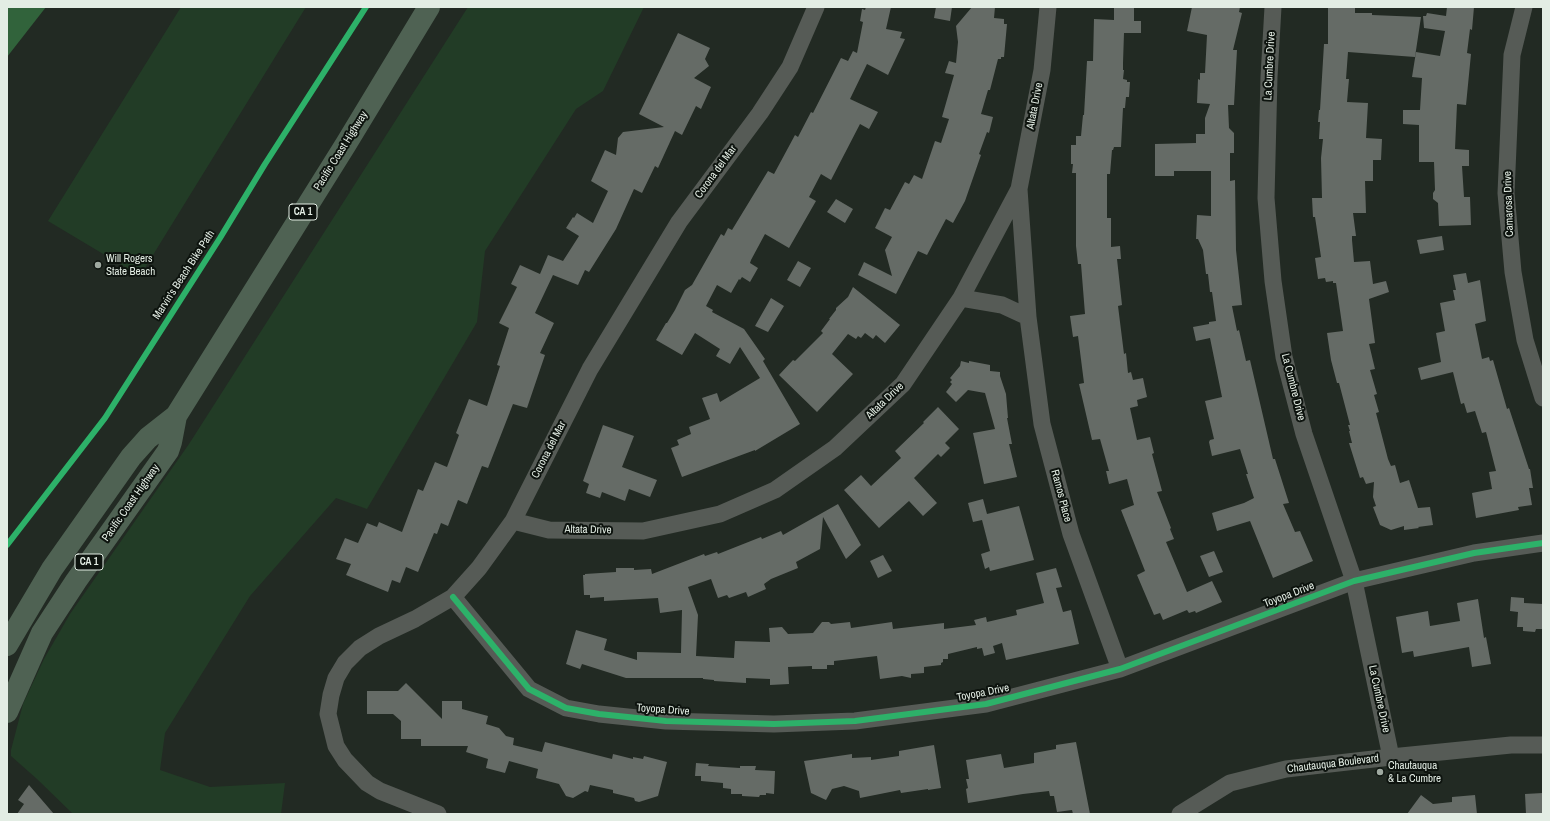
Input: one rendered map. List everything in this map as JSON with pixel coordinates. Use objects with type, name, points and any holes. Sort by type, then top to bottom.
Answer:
[{"type":"highway","name":"Pacific Coast Highway","points":[[7,645],[52,569],[131,457],[148,438],[176,416],[346,144],[429,7]]},
{"type":"highway","name":"Pacific Coast Highway","points":[[7,712],[42,633],[76,581],[168,451],[176,416]]},
{"type":"highway","points":[[7,675],[32,624],[60,580],[136,472],[148,438]]},
{"type":"street","name":"Corona del Mar","points":[[438,814],[380,791],[367,783],[344,760],[336,746],[328,714],[336,678],[345,663],[360,648],[379,636],[415,619],[453,597],[479,568],[513,521],[590,369],[679,222],[760,113],[790,67],[816,7]]},
{"type":"street","name":"Altata Drive","points":[[513,521],[549,530],[643,531],[720,514],[775,490],[835,448],[903,384],[961,298],[1019,189],[1042,70],[1048,7]]},
{"type":"street","name":"La Cumbre Drive","points":[[1273,7],[1269,77],[1266,198],[1273,281],[1284,357],[1304,434],[1354,581],[1392,756]]},
{"type":"street","name":"Camarosa Drive","points":[[1524,7],[1512,55],[1506,193],[1513,272],[1518,302],[1525,340],[1543,398]]},
{"type":"street","name":"Ramos Place","points":[[1019,189],[1028,317],[1042,424],[1071,534],[1120,669]]},
{"type":"street","points":[[961,298],[1002,305],[1028,317]]},
{"type":"street","name":"Toyopa Drive","points":[[453,597],[529,689],[566,708],[599,714],[666,721],[766,724],[855,721],[986,704],[1120,669],[1354,581],[1474,553],[1543,543]]},
{"type":"street","name":"Chautauqua Boulevard","points":[[1180,814],[1230,783],[1286,769],[1392,756],[1511,745],[1543,744]]},
{"type":"shaded area","points":[[7,7],[46,7],[7,57]]},
{"type":"shaded area","points":[[181,7],[306,7],[140,276],[48,221]]},
{"type":"shaded area","points":[[468,7],[644,7],[603,91],[576,109],[485,251],[477,322],[367,509],[336,498],[250,596],[165,733],[160,770],[210,787],[285,783],[281,814],[73,814],[11,756],[11,750],[23,704],[44,659],[70,614],[189,444]]},
{"type":"building","points":[[866,7],[891,7],[886,29],[902,32],[900,38],[905,39],[888,75],[867,64],[850,99],[878,112],[869,129],[860,124],[831,180],[821,174],[809,197],[816,201],[789,248],[765,234],[750,263],[758,268],[750,282],[742,277],[740,280],[739,279],[731,293],[717,285],[706,306],[713,310],[712,312],[744,329],[765,359],[763,361],[800,424],[755,451],[682,477],[671,448],[679,445],[677,440],[691,434],[689,427],[710,419],[702,398],[717,393],[720,402],[760,378],[740,347],[730,364],[716,356],[720,349],[695,333],[682,355],[656,340],[675,310],[685,290],[692,285],[721,234],[724,236],[728,228],[732,230],[768,171],[774,174],[795,135],[798,137],[811,112],[813,113],[841,58],[848,61],[853,51],[857,53],[863,22],[860,21],[862,9],[865,10]]},
{"type":"building","points":[[936,7],[952,7],[950,21],[934,18]]},
{"type":"building","points":[[972,7],[995,7],[994,18],[1004,19],[1004,24],[1007,24],[1004,57],[998,59],[990,90],[988,90],[981,114],[993,117],[989,133],[987,132],[979,154],[981,155],[965,201],[953,223],[946,219],[927,255],[918,251],[896,294],[858,275],[864,262],[892,276],[885,250],[892,237],[875,228],[885,208],[890,210],[905,182],[909,184],[914,175],[922,179],[935,141],[941,143],[949,119],[942,117],[954,75],[945,73],[949,61],[956,63],[958,42],[956,26]]},
{"type":"building","points":[[1114,7],[1134,7],[1134,21],[1141,21],[1141,33],[1124,33],[1123,79],[1130,82],[1129,97],[1126,97],[1125,108],[1123,108],[1121,147],[1114,147],[1112,150],[1110,174],[1107,174],[1107,218],[1111,218],[1111,247],[1120,246],[1121,259],[1117,259],[1122,305],[1118,306],[1124,354],[1126,353],[1128,373],[1131,372],[1133,380],[1143,378],[1147,397],[1137,400],[1138,406],[1130,408],[1137,440],[1150,437],[1154,453],[1152,454],[1162,491],[1157,492],[1174,539],[1166,542],[1187,592],[1212,581],[1222,602],[1196,613],[1195,611],[1189,613],[1187,610],[1163,620],[1160,613],[1154,615],[1137,575],[1145,571],[1121,510],[1134,505],[1127,479],[1109,484],[1106,471],[1109,471],[1100,439],[1092,440],[1079,384],[1084,383],[1078,336],[1073,337],[1070,316],[1085,314],[1081,264],[1078,264],[1076,246],[1076,173],[1072,173],[1073,164],[1071,164],[1071,145],[1076,145],[1076,136],[1081,136],[1084,115],[1087,61],[1093,61],[1094,19],[1114,20]]},
{"type":"building","points":[[1192,7],[1240,7],[1239,12],[1242,13],[1233,50],[1237,50],[1234,105],[1228,105],[1229,128],[1234,133],[1234,153],[1230,153],[1230,181],[1235,180],[1236,250],[1242,305],[1232,306],[1237,331],[1239,330],[1246,361],[1250,360],[1273,459],[1275,459],[1289,503],[1283,504],[1295,532],[1300,531],[1313,561],[1273,578],[1250,521],[1217,531],[1212,513],[1244,503],[1254,498],[1240,449],[1212,456],[1209,442],[1210,440],[1214,439],[1205,401],[1222,397],[1210,338],[1196,341],[1193,327],[1216,321],[1212,292],[1210,292],[1208,274],[1206,274],[1203,250],[1198,239],[1196,239],[1197,215],[1211,216],[1211,171],[1174,171],[1174,176],[1155,176],[1155,144],[1196,143],[1196,134],[1205,134],[1205,118],[1210,104],[1197,103],[1198,79],[1200,80],[1200,73],[1205,73],[1207,35],[1187,31]]},
{"type":"building","points":[[1328,7],[1355,7],[1355,13],[1372,13],[1372,15],[1421,17],[1415,57],[1348,52],[1346,79],[1349,79],[1347,102],[1368,103],[1366,138],[1382,139],[1381,160],[1373,160],[1373,181],[1365,181],[1366,213],[1353,213],[1356,236],[1352,236],[1354,262],[1370,261],[1373,284],[1386,281],[1389,292],[1369,299],[1375,343],[1369,344],[1375,369],[1370,370],[1377,394],[1374,395],[1379,412],[1376,413],[1391,466],[1395,465],[1400,483],[1409,480],[1418,508],[1430,507],[1433,525],[1418,527],[1419,528],[1404,530],[1404,526],[1391,530],[1380,525],[1373,507],[1376,506],[1373,497],[1374,482],[1366,484],[1363,477],[1360,478],[1349,443],[1352,443],[1348,425],[1350,425],[1339,383],[1337,383],[1331,360],[1327,333],[1343,331],[1336,283],[1333,283],[1333,281],[1326,282],[1325,278],[1318,279],[1315,258],[1321,257],[1315,217],[1313,217],[1312,198],[1322,198],[1321,158],[1323,139],[1319,139],[1320,122],[1318,122],[1324,44],[1328,44]]},
{"type":"building","points":[[1447,7],[1474,7],[1472,30],[1470,29],[1467,53],[1471,54],[1466,105],[1457,104],[1455,149],[1469,150],[1469,166],[1462,166],[1464,197],[1470,197],[1471,225],[1439,226],[1438,203],[1433,199],[1433,193],[1435,190],[1434,162],[1419,162],[1419,125],[1403,124],[1403,110],[1420,110],[1422,78],[1412,77],[1416,52],[1440,56],[1445,31],[1424,28],[1423,16],[1426,16],[1427,13],[1446,16]]},
{"type":"building","points":[[678,33],[710,48],[705,59],[709,66],[694,78],[711,87],[701,109],[696,106],[682,135],[675,131],[658,168],[655,166],[642,193],[634,189],[616,229],[589,272],[585,270],[578,285],[553,275],[535,313],[554,323],[540,353],[545,355],[527,408],[513,404],[488,468],[482,466],[467,504],[458,500],[448,526],[441,523],[437,534],[434,533],[418,572],[406,567],[400,583],[392,580],[388,592],[346,575],[351,564],[336,559],[345,538],[358,543],[367,523],[377,527],[379,522],[402,532],[418,489],[423,491],[435,462],[447,467],[459,435],[456,433],[469,399],[487,406],[500,366],[497,365],[509,328],[499,323],[517,287],[511,284],[520,265],[540,274],[548,255],[563,261],[579,236],[566,228],[573,217],[574,218],[577,213],[593,223],[608,191],[591,181],[605,150],[616,155],[618,138],[623,132],[664,127],[639,114]]},
{"type":"building","points":[[836,199],[853,209],[845,223],[827,212]]},
{"type":"building","points":[[1442,236],[1444,250],[1420,254],[1417,240]]},
{"type":"building","points":[[798,261],[811,268],[800,287],[787,280]]},
{"type":"building","points":[[1466,273],[1468,283],[1480,280],[1486,321],[1475,324],[1482,359],[1489,357],[1490,361],[1493,360],[1507,409],[1509,408],[1530,469],[1533,488],[1529,488],[1532,505],[1518,507],[1519,510],[1476,518],[1472,493],[1492,489],[1489,472],[1496,471],[1486,432],[1482,433],[1475,411],[1467,413],[1464,403],[1461,404],[1453,372],[1421,380],[1418,368],[1441,362],[1436,333],[1445,331],[1440,303],[1455,300],[1453,290],[1456,290],[1453,275]]},
{"type":"building","points":[[853,287],[900,325],[885,343],[876,335],[873,339],[865,333],[861,338],[858,336],[856,339],[848,334],[832,354],[853,374],[817,412],[779,375],[823,333],[821,331],[836,308],[848,297]]},
{"type":"building","points":[[771,298],[784,306],[768,332],[755,326]]},
{"type":"building","points":[[961,361],[990,365],[990,371],[1000,372],[1006,394],[1007,418],[1012,444],[1009,444],[1017,477],[984,484],[973,433],[995,429],[985,393],[968,390],[956,402],[946,392],[952,384],[950,382],[952,380],[950,378],[960,366]]},
{"type":"building","points":[[938,407],[959,429],[945,443],[950,448],[941,457],[938,454],[914,478],[937,503],[923,516],[909,501],[879,528],[844,490],[861,475],[871,486],[901,458],[895,451]]},
{"type":"building","points":[[603,425],[634,436],[622,467],[657,480],[650,497],[629,489],[625,501],[602,492],[600,498],[586,493],[589,484],[583,481]]},
{"type":"building","points":[[983,499],[987,514],[1019,506],[1034,560],[990,571],[989,567],[985,569],[981,554],[990,551],[982,520],[973,522],[968,503]]},
{"type":"building","points":[[838,504],[861,545],[846,559],[823,517],[820,549],[796,562],[798,568],[771,579],[764,584],[766,589],[748,597],[746,592],[729,598],[727,595],[718,598],[711,579],[688,587],[698,615],[696,656],[734,658],[735,641],[770,642],[769,628],[782,627],[788,634],[813,633],[822,622],[829,622],[831,624],[850,622],[851,628],[892,622],[893,629],[944,623],[944,629],[976,625],[974,620],[986,617],[987,622],[1017,615],[1016,610],[1044,603],[1036,573],[1056,568],[1062,587],[1056,588],[1063,612],[1071,610],[1079,644],[1006,660],[1002,643],[993,646],[995,653],[984,656],[982,648],[977,649],[977,647],[948,654],[948,659],[943,659],[941,665],[924,667],[924,673],[911,674],[911,678],[902,676],[880,679],[877,656],[834,661],[834,665],[827,665],[827,669],[812,669],[812,666],[788,667],[789,684],[770,685],[770,679],[746,678],[746,683],[714,681],[703,678],[626,678],[582,664],[580,669],[566,664],[576,630],[607,639],[604,650],[637,660],[637,652],[681,653],[682,610],[660,613],[658,598],[604,601],[604,597],[590,598],[590,595],[584,595],[583,575],[616,572],[616,568],[634,568],[634,570],[651,569],[652,574],[704,554],[705,556],[717,552],[718,554],[761,537],[762,539],[781,531],[783,535]]},
{"type":"building","points":[[1214,551],[1223,572],[1209,577],[1200,556]]},
{"type":"building","points":[[883,555],[892,571],[878,578],[870,561]]},
{"type":"building","points":[[1511,597],[1524,598],[1524,603],[1543,604],[1543,629],[1536,629],[1535,632],[1523,631],[1523,627],[1517,627],[1518,612],[1510,611]]},
{"type":"building","points":[[1478,599],[1484,638],[1486,637],[1491,664],[1472,667],[1469,647],[1414,657],[1413,651],[1402,653],[1396,617],[1428,611],[1430,626],[1460,621],[1457,603]]},
{"type":"building","points":[[406,683],[442,719],[442,701],[462,701],[462,709],[488,716],[486,724],[499,728],[506,736],[514,738],[513,745],[542,752],[545,742],[612,759],[613,754],[633,759],[633,757],[643,759],[644,756],[667,762],[658,796],[639,802],[635,801],[634,798],[613,793],[613,790],[590,785],[588,792],[585,791],[573,798],[566,796],[559,784],[536,778],[538,769],[509,761],[505,773],[486,768],[488,759],[466,752],[468,746],[421,746],[421,739],[401,739],[401,721],[393,714],[367,714],[367,691],[398,691]]},
{"type":"building","points":[[1076,742],[1090,814],[1073,814],[1072,810],[1057,812],[1054,796],[1050,796],[1049,791],[968,803],[966,789],[968,788],[966,779],[969,779],[966,760],[1001,754],[1004,768],[1034,763],[1034,753],[1056,749],[1056,745]]},
{"type":"building","points":[[934,745],[941,788],[901,793],[900,790],[860,798],[859,791],[844,786],[832,789],[826,800],[811,793],[804,761],[852,754],[852,758],[871,757],[871,760],[899,756],[899,751]]},
{"type":"building","points":[[696,763],[709,764],[708,766],[740,768],[740,766],[756,766],[755,770],[775,771],[774,794],[766,793],[766,795],[760,795],[759,797],[731,794],[731,789],[723,788],[723,783],[701,781],[701,776],[695,776]]},
{"type":"building","points":[[29,785],[54,814],[17,814],[24,804],[18,800]]},
{"type":"building","points":[[1543,793],[1543,814],[1526,814],[1525,794]]},
{"type":"building","points":[[1421,795],[1433,804],[1452,802],[1452,797],[1475,795],[1477,814],[1407,814]]},
{"type":"cycle path","name":"Marvin's Beach Bike Path","points":[[7,545],[105,418],[366,7]]},
{"type":"cycle path","points":[[453,597],[529,689],[566,708],[599,714],[666,721],[774,724],[855,721],[986,704],[1120,669],[1354,581],[1474,553],[1543,543]]},
{"type":"place","name":"Will Rogers State Beach","points":[[98,265]]},
{"type":"place","name":"Chautauqua & La Cumbre","points":[[1380,772]]}]
